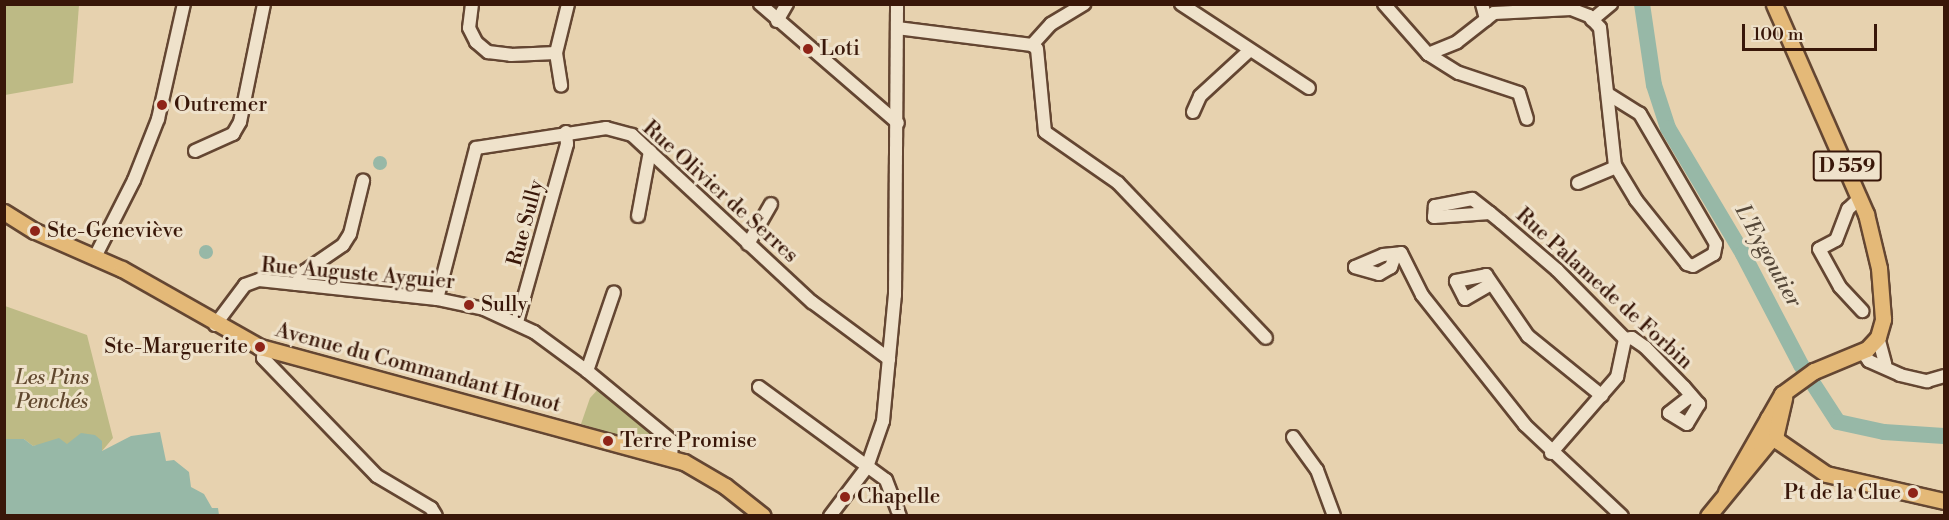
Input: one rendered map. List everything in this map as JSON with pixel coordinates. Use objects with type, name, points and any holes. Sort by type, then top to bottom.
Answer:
[{"type":"main road","name":"D 559","points":[[1774,4],[1860,198],[1880,268],[1884,305],[1878,337]]},
{"type":"main road","name":"Avenue du Commandant Houot","points":[[4,212],[35,231],[95,257],[152,286],[215,325],[264,349],[671,459],[710,476],[763,516]]},
{"type":"main road","points":[[1708,516],[1726,492],[1753,463],[1773,428],[1791,386],[1814,371],[1864,350],[1878,337]]},
{"type":"main road","points":[[1773,428],[1829,465],[1889,487]]},
{"type":"main road","points":[[1726,492],[1754,441],[1773,428]]},
{"type":"main road","points":[[1773,428],[1826,474]]},
{"type":"main road","points":[[1753,463],[1781,454],[1826,474],[1944,501]]},
{"type":"street","points":[[95,257],[134,180],[158,119],[184,4]]},
{"type":"street","points":[[195,152],[233,134],[240,122],[264,4]]},
{"type":"street","points":[[472,4],[469,28],[476,42],[488,52],[511,56],[556,52]]},
{"type":"street","points":[[561,86],[556,52],[568,4]]},
{"type":"street","points":[[760,4],[898,123]]},
{"type":"street","points":[[777,21],[787,4]]},
{"type":"street","points":[[830,516],[867,467],[880,436],[895,295],[898,123],[897,4]]},
{"type":"street","points":[[1032,45],[1051,24],[1084,4]]},
{"type":"street","points":[[1180,4],[1309,88]]},
{"type":"street","points":[[1383,4],[1428,54],[1459,73],[1520,93],[1527,119]]},
{"type":"street","points":[[1482,4],[1486,18]]},
{"type":"street","points":[[1592,20],[1611,4]]},
{"type":"street","points":[[1428,54],[1457,42],[1494,13],[1537,8],[1571,9],[1592,20],[1600,28],[1616,167],[1636,200],[1687,264],[1693,266],[1714,254],[1716,244],[1661,155],[1650,128],[1640,114],[1608,94]]},
{"type":"street","points":[[897,28],[1032,45],[1037,49],[1045,132],[1118,183],[1266,338]]},
{"type":"street","points":[[1193,112],[1200,96],[1249,51]]},
{"type":"street","name":"Rue Olivier de Serres","points":[[437,299],[476,148],[566,132],[620,130],[650,151],[812,302],[889,358]]},
{"type":"street","name":"Rue Sully","points":[[517,322],[561,167],[566,132]]},
{"type":"street","points":[[638,216],[650,151]]},
{"type":"street","points":[[1578,183],[1616,167]]},
{"type":"street","points":[[296,284],[305,271],[346,240],[363,181]]},
{"type":"street","points":[[1860,198],[1848,209],[1836,240],[1819,249],[1840,287],[1862,311]]},
{"type":"street","points":[[748,244],[771,204]]},
{"type":"street","name":"Rue Palamede de Forbin","points":[[1490,213],[1557,270],[1625,339],[1632,338],[1645,347],[1691,396]]},
{"type":"street","points":[[1398,255],[1422,295],[1551,453],[1622,516]]},
{"type":"street","name":"Rue Auguste Ayguier","points":[[215,325],[245,285],[259,280],[437,299],[477,307],[517,322],[587,371],[672,441],[671,459]]},
{"type":"street","points":[[1491,284],[1528,336],[1602,396]]},
{"type":"street","points":[[587,371],[614,292]]},
{"type":"street","points":[[1878,337],[1885,364]]},
{"type":"street","points":[[1551,453],[1617,377],[1625,339]]},
{"type":"street","points":[[264,349],[263,358],[377,476],[431,508],[436,516]]},
{"type":"street","points":[[1864,350],[1900,375]]},
{"type":"street","points":[[1864,350],[1869,361],[1900,375],[1927,381],[1944,376]]},
{"type":"street","points":[[759,387],[890,484],[900,516]]},
{"type":"street","points":[[1293,437],[1317,470],[1334,516]]},
{"type":"green space","points":[[5,4],[79,5],[73,83],[5,95]]},
{"type":"green space","name":"Les Pins Penchés","points":[[5,306],[87,335],[113,438],[102,451],[49,443],[33,446],[24,439],[5,439]]},
{"type":"green space","points":[[600,387],[664,440],[663,446],[655,447],[581,424],[590,398]]},
{"type":"shaded area","points":[[380,156],[385,158],[387,163],[385,168],[380,170],[375,168],[373,163],[375,158]]},
{"type":"shaded area","points":[[206,245],[211,247],[213,252],[211,257],[206,259],[201,257],[199,252],[201,247]]},
{"type":"shaded area","points":[[160,432],[166,461],[174,460],[189,472],[191,487],[204,494],[212,508],[218,508],[219,515],[5,515],[5,439],[24,439],[33,446],[59,438],[67,444],[81,433],[95,435],[102,441],[102,451],[131,436]]},
{"type":"waterway","name":"L'Eygoutier","points":[[1642,4],[1654,85],[1668,128],[1743,254],[1801,365],[1838,422],[1884,432],[1944,436]]},
{"type":"place","name":"Loti","points":[[808,49]]},
{"type":"place","name":"Outremer","points":[[162,105]]},
{"type":"place","name":"Ste-Geneviève","points":[[35,231]]},
{"type":"place","name":"Sully","points":[[469,305]]},
{"type":"place","name":"Ste-Marguerite","points":[[260,347]]},
{"type":"place","name":"Terre Promise","points":[[608,441]]},
{"type":"place","name":"Pt de la Clue","points":[[1913,493]]},
{"type":"place","name":"Chapelle","points":[[845,497]]}]
